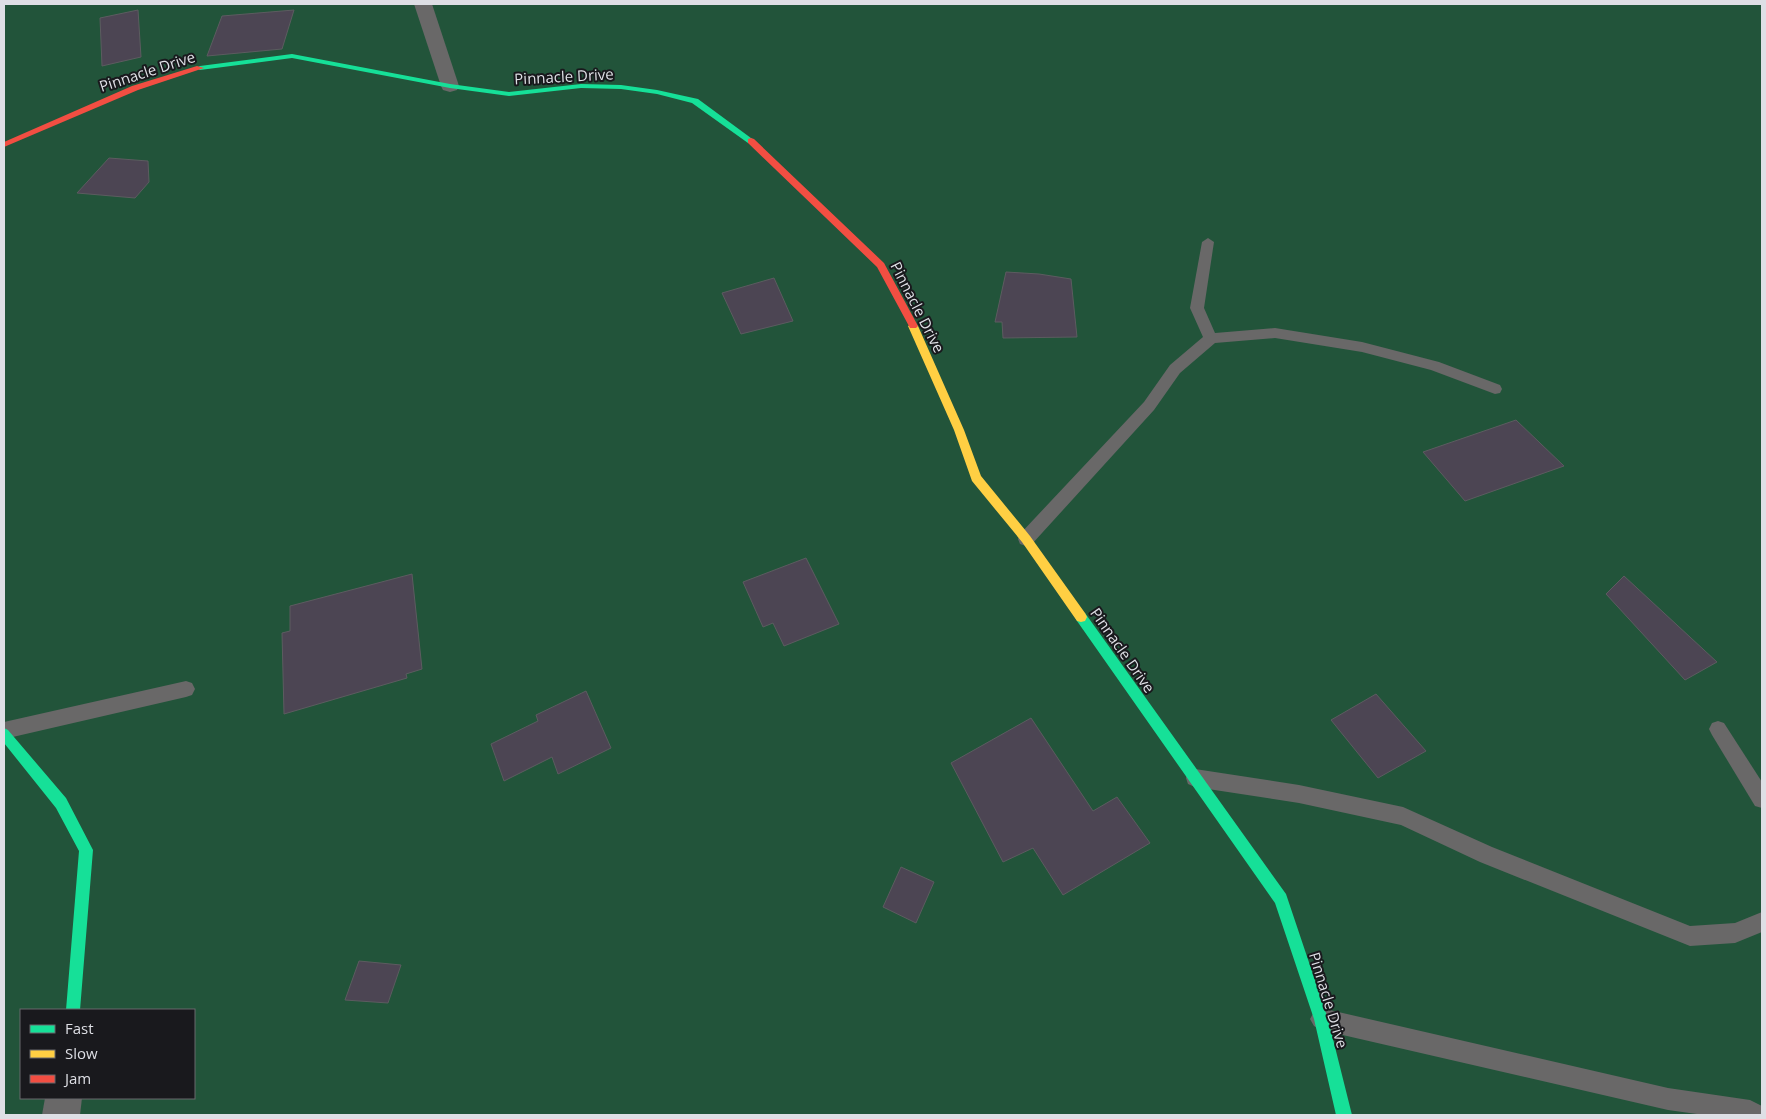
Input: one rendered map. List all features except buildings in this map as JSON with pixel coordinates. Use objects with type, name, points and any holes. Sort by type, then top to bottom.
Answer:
[{"type":"street","points":[[423,4],[450,86]]},
{"type":"street","name":"Pinnacle Drive","points":[[4,145],[135,88],[209,67],[292,56],[450,86],[509,94],[581,86],[621,87],[657,92],[695,101],[747,138],[881,265],[905,308],[959,430],[976,478],[1026,539],[1280,898],[1321,1018],[1344,1115]]},
{"type":"street","points":[[4,733],[61,803],[86,850],[73,1009]]},
{"type":"street","points":[[61,1115],[64,1099]]},
{"type":"lane","points":[[1208,242],[1197,308],[1211,338]]},
{"type":"lane","points":[[1026,539],[1149,406],[1175,369],[1211,338],[1275,333],[1362,346],[1434,366],[1495,389]]},
{"type":"lane","points":[[4,733],[186,689]]},
{"type":"lane","points":[[1718,729],[1762,799]]},
{"type":"lane","points":[[1195,778],[1299,794],[1403,816],[1487,855],[1690,936],[1736,933],[1762,922]]},
{"type":"lane","points":[[1321,1018],[1658,1097],[1750,1111],[1756,1115]]},
{"type":"green space","points":[[4,4],[1762,4],[1762,1115],[4,1115]]},
{"type":"traffic: fast","points":[[200,68],[292,56],[450,86],[509,94],[581,86],[621,87],[657,92],[695,101],[751,141]]},
{"type":"traffic: fast","points":[[1081,617],[1281,899],[1321,1019],[1344,1115]]},
{"type":"traffic: fast","points":[[4,734],[61,803],[86,850],[73,1009]]},
{"type":"traffic: slow","points":[[913,326],[959,430],[976,478],[1026,539],[1081,617]]},
{"type":"traffic: jam","points":[[4,145],[135,88],[200,68]]},
{"type":"traffic: jam","points":[[751,141],[881,265],[913,326]]}]
